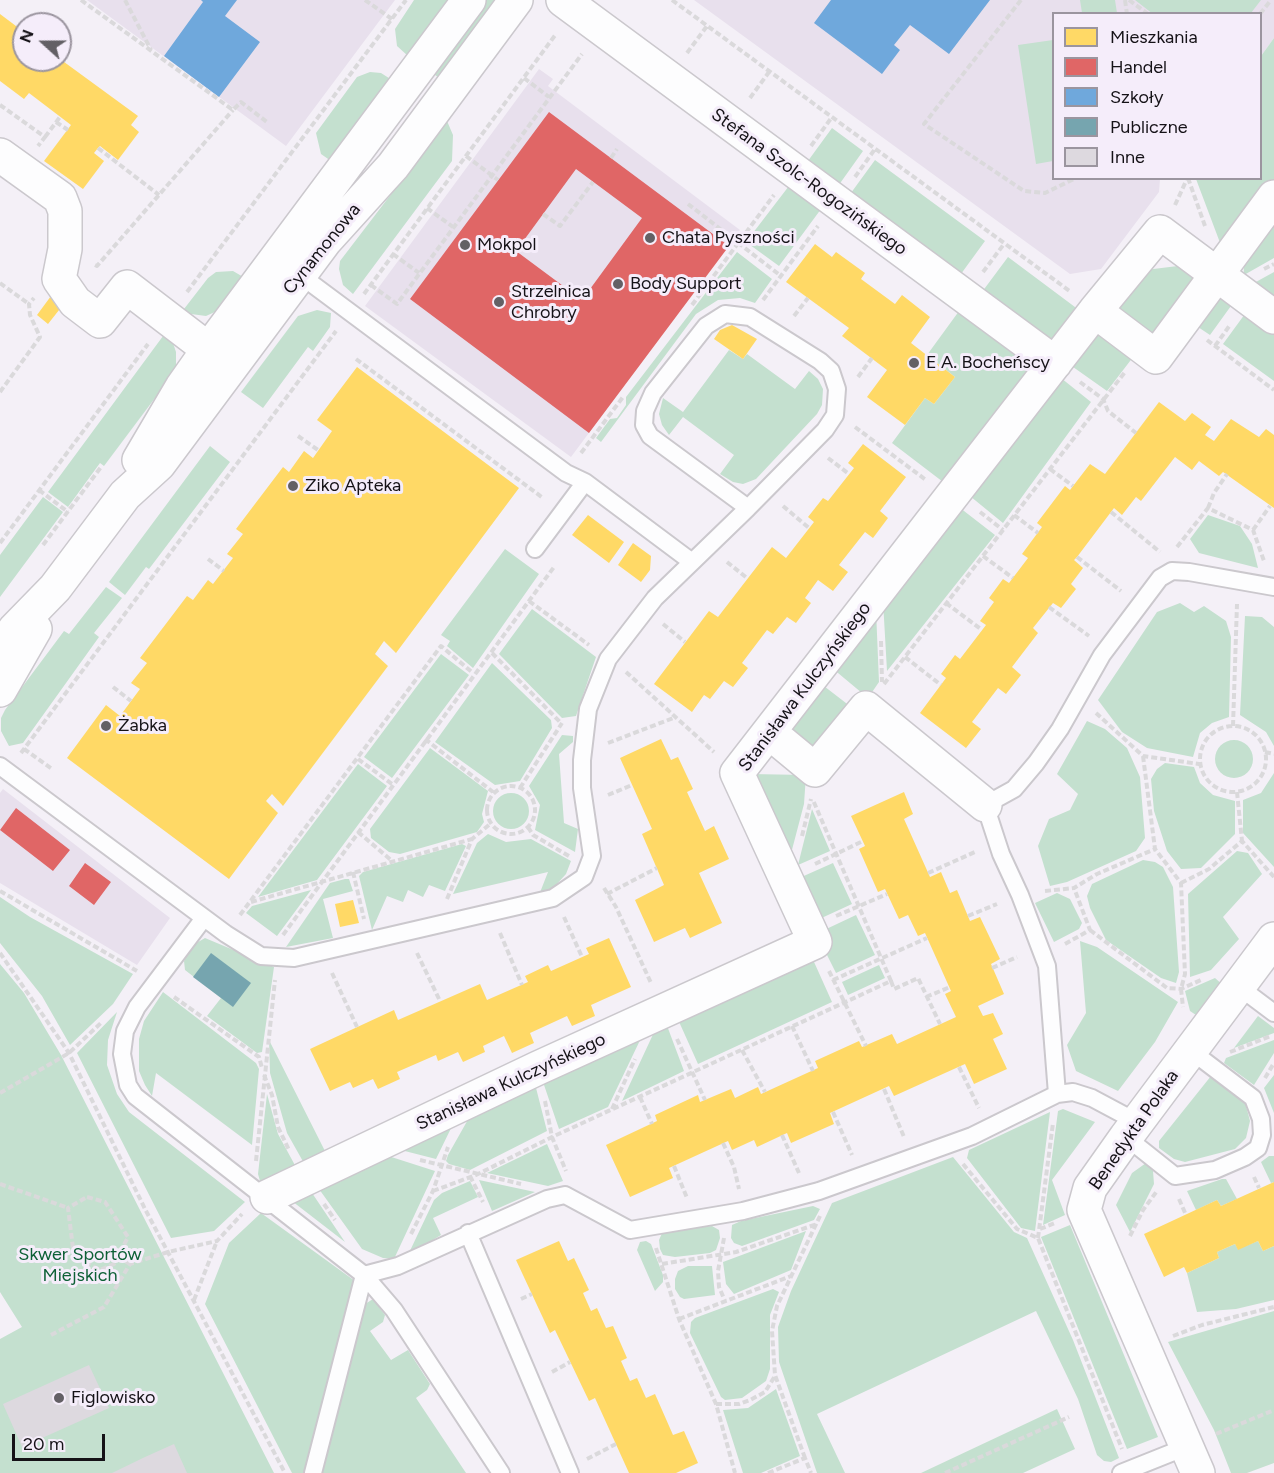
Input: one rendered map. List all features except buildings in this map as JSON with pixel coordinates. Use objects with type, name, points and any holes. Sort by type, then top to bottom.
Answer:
[{"type":"street","name":"Cynamonowa","points":[[0,690],[56,588],[125,495],[142,452],[182,387],[220,358],[289,267],[469,0]]},
{"type":"street","name":"Cynamonowa","points":[[289,267],[325,241],[393,166],[516,0]]},
{"type":"street","name":"Stefana Szolc-Rogozińskiego","points":[[569,4],[1055,363]]},
{"type":"street","points":[[0,154],[60,198],[65,211],[65,249],[59,279],[75,302],[100,321],[127,287],[220,358]]},
{"type":"street","points":[[1095,311],[1156,357],[1274,197]]},
{"type":"street","name":"Stanisława Kulczyńskiego","points":[[260,1192],[306,1179],[538,1068],[815,942],[737,773],[1095,311],[1160,232],[1274,316]]},
{"type":"street","name":"Cynamonowa","points":[[0,649],[15,629],[56,588]]},
{"type":"street","points":[[769,732],[815,770],[866,708],[985,805]]},
{"type":"street","name":"Benedykta Polaka","points":[[1198,1452],[1084,1210],[1090,1188],[1131,1129],[1205,1046],[1239,984],[1274,939]]},
{"type":"lane","points":[[289,267],[566,473],[585,482],[692,562]]},
{"type":"lane","points":[[4,769],[204,918],[261,956],[277,959],[294,958],[553,898],[594,873],[582,769],[585,729],[596,685],[608,659],[646,609],[748,508],[825,430],[835,415],[837,389],[831,371],[820,361],[750,317],[724,314],[706,326],[653,393],[645,411],[644,425],[650,436],[748,508]]},
{"type":"lane","points":[[535,549],[585,482]]},
{"type":"lane","points":[[1057,1094],[1047,966],[1020,895],[1001,854],[985,805],[1014,789],[1060,729],[1102,655],[1138,605],[1171,566],[1270,586]]},
{"type":"lane","points":[[204,918],[137,1007],[125,1031],[122,1054],[128,1085],[135,1096],[364,1275],[394,1310],[501,1473]]},
{"type":"lane","points":[[1239,984],[1274,1013]]},
{"type":"lane","points":[[364,1275],[398,1266],[547,1199],[565,1195],[630,1230],[728,1213],[832,1186],[972,1136],[1057,1094],[1073,1092],[1092,1098],[1131,1129],[1175,1176],[1215,1170],[1245,1157],[1258,1148],[1262,1135],[1261,1119],[1253,1098],[1205,1046]]},
{"type":"lane","points":[[468,1233],[570,1473]]},
{"type":"lane","points":[[313,1473],[364,1275]]},
{"type":"lane","points":[[1126,1471],[1198,1452]]},
{"type":"path","points":[[81,0],[233,110]]},
{"type":"path","points":[[125,0],[152,52]]},
{"type":"path","points":[[365,0],[392,19]]},
{"type":"path","points":[[0,543],[406,0]]},
{"type":"path","points":[[672,0],[1095,311]]},
{"type":"path","points":[[1021,0],[924,124],[1024,191],[1045,193],[1072,180]]},
{"type":"path","points":[[1127,0],[1145,12]]},
{"type":"path","points":[[1262,12],[1271,0]]},
{"type":"path","points":[[4,769],[24,749],[428,208],[524,78],[569,4]]},
{"type":"path","points":[[371,285],[397,304],[601,28]]},
{"type":"path","points":[[752,95],[769,72]]},
{"type":"path","points":[[524,78],[549,97]]},
{"type":"path","points":[[65,249],[97,266],[241,102],[267,122]]},
{"type":"path","points":[[45,137],[60,117]]},
{"type":"path","points":[[56,122],[68,130]]},
{"type":"path","points":[[98,148],[159,195]]},
{"type":"path","points":[[611,158],[617,149]]},
{"type":"path","points":[[466,156],[498,180]]},
{"type":"path","points":[[543,214],[560,226],[593,182]]},
{"type":"path","points":[[688,204],[781,276]]},
{"type":"path","points":[[428,208],[453,227]]},
{"type":"path","points":[[393,254],[419,273]]},
{"type":"path","points":[[0,284],[29,304],[40,337],[0,392]]},
{"type":"path","points":[[789,322],[808,298]]},
{"type":"path","points":[[1215,346],[1236,318]]},
{"type":"path","points":[[1182,321],[1274,390]]},
{"type":"path","points":[[852,384],[872,358]]},
{"type":"path","points":[[356,359],[547,501]]},
{"type":"path","points":[[866,708],[1103,399],[1108,411],[1136,433]]},
{"type":"path","points":[[846,420],[951,498]]},
{"type":"path","points":[[298,436],[318,450]]},
{"type":"path","points":[[820,452],[849,474]]},
{"type":"path","points":[[41,549],[101,467]]},
{"type":"path","points":[[1050,469],[1073,486]]},
{"type":"path","points":[[1171,566],[1173,552],[1208,508],[1214,493],[1227,474]]},
{"type":"path","points":[[39,490],[68,512]]},
{"type":"path","points":[[775,500],[809,528]]},
{"type":"path","points":[[1254,530],[1270,506]]},
{"type":"path","points":[[1208,508],[1254,530],[1270,586]]},
{"type":"path","points":[[1111,512],[1171,566]]},
{"type":"path","points":[[1014,515],[1038,533]]},
{"type":"path","points":[[982,556],[1013,578]]},
{"type":"path","points":[[1077,556],[1099,573]]},
{"type":"path","points":[[720,557],[747,578]]},
{"type":"path","points":[[208,559],[224,571]]},
{"type":"path","points":[[193,1300],[217,1241],[260,1192],[263,1072],[277,959],[283,934],[473,673],[492,653],[545,579]]},
{"type":"path","points":[[1233,726],[1238,580]]},
{"type":"path","points":[[529,601],[608,659],[737,773]]},
{"type":"path","points":[[946,603],[982,630]]},
{"type":"path","points":[[1049,607],[1072,624]]},
{"type":"path","points":[[658,620],[685,642]]},
{"type":"path","points":[[226,934],[441,646],[473,673]]},
{"type":"path","points":[[492,653],[561,723],[585,729]]},
{"type":"path","points":[[905,657],[941,685]]},
{"type":"path","points":[[113,687],[131,701]]},
{"type":"path","points":[[1079,696],[1143,756],[1199,764]]},
{"type":"path","points":[[606,744],[676,717]]},
{"type":"path","points":[[520,788],[561,723]]},
{"type":"path","points":[[1233,726],[1244,728],[1254,734],[1265,752],[1266,763],[1257,783],[1237,792],[1225,791],[1214,786],[1205,778],[1199,764],[1204,743],[1212,734],[1233,726]]},
{"type":"path","points":[[425,739],[494,792]]},
{"type":"path","points":[[24,749],[52,769]]},
{"type":"path","points":[[1265,752],[1274,754]]},
{"type":"path","points":[[1143,756],[1155,849],[1181,883],[1185,974],[1180,989],[1184,1014],[1205,1046],[1274,1035]]},
{"type":"path","points":[[358,759],[392,784]]},
{"type":"path","points":[[815,770],[812,780],[814,804],[894,989],[918,978],[940,1024]]},
{"type":"path","points":[[598,799],[632,785]]},
{"type":"path","points":[[503,786],[520,788],[533,799],[534,819],[528,828],[510,835],[499,832],[490,824],[486,813],[487,801],[494,792],[503,786]]},
{"type":"path","points":[[1237,792],[1242,842],[1274,877]]},
{"type":"path","points":[[250,902],[321,884],[338,875],[472,839],[490,824]]},
{"type":"path","points":[[528,828],[533,835],[594,873],[607,894],[705,1100]]},
{"type":"path","points":[[358,832],[391,861]]},
{"type":"path","points":[[444,924],[444,905],[472,839]]},
{"type":"path","points":[[835,855],[863,841]]},
{"type":"path","points":[[1181,883],[1209,869],[1242,842]]},
{"type":"path","points":[[1036,891],[1074,888],[1097,874],[1155,849]]},
{"type":"path","points":[[928,873],[957,860]]},
{"type":"path","points":[[607,894],[657,868]]},
{"type":"path","points":[[353,872],[369,940]]},
{"type":"path","points":[[1074,888],[1090,930],[1167,988],[1180,989],[1224,970],[1239,984]]},
{"type":"path","points":[[0,891],[139,972],[132,981]]},
{"type":"path","points":[[857,907],[887,894]]},
{"type":"path","points":[[968,916],[999,903]]},
{"type":"path","points":[[560,908],[582,957]]},
{"type":"path","points":[[496,925],[522,985]]},
{"type":"path","points":[[1072,939],[1090,930]]},
{"type":"path","points":[[833,980],[927,938]]},
{"type":"path","points":[[815,942],[866,1046]]},
{"type":"path","points":[[413,945],[440,1001]]},
{"type":"path","points":[[0,953],[69,1053],[168,1252],[285,1473]]},
{"type":"path","points":[[992,968],[1020,955]]},
{"type":"path","points":[[329,967],[357,1028]]},
{"type":"path","points":[[433,1191],[476,1175],[552,1137],[891,981]]},
{"type":"path","points":[[156,984],[260,1058],[272,1095],[278,1127],[306,1179],[337,1222]]},
{"type":"path","points":[[926,997],[950,987]]},
{"type":"path","points":[[0,1093],[69,1053],[106,1018]]},
{"type":"path","points":[[792,1026],[813,1071]]},
{"type":"path","points":[[742,1050],[765,1092]]},
{"type":"path","points":[[960,1067],[972,1093]]},
{"type":"path","points":[[374,1147],[476,1175],[565,1195],[569,1182],[552,1137],[538,1068]]},
{"type":"path","points":[[884,1089],[895,1117]]},
{"type":"path","points":[[1057,1094],[1038,1238],[1126,1471]]},
{"type":"path","points":[[639,1097],[652,1124]]},
{"type":"path","points":[[398,1266],[433,1191],[466,1102]]},
{"type":"path","points":[[833,1112],[846,1140]]},
{"type":"path","points":[[782,1135],[794,1161]]},
{"type":"path","points":[[723,1143],[734,1167]]},
{"type":"path","points":[[947,1145],[1017,1229],[1038,1238]]},
{"type":"path","points":[[674,1166],[685,1189]]},
{"type":"path","points":[[1129,1238],[1161,1185],[1175,1176]]},
{"type":"path","points":[[0,1184],[68,1208],[87,1197],[105,1202],[129,1237],[114,1264],[100,1270],[74,1256],[68,1208]]},
{"type":"path","points":[[811,1473],[775,1376],[772,1331],[777,1306],[817,1224],[832,1186]]},
{"type":"path","points":[[725,1301],[720,1287],[720,1256],[728,1213]]},
{"type":"path","points":[[662,1264],[720,1256],[817,1224]]},
{"type":"path","points":[[648,1227],[679,1319],[716,1404],[735,1473]]},
{"type":"path","points":[[51,1335],[104,1307],[130,1264],[168,1252],[217,1241]]},
{"type":"path","points":[[118,1257],[130,1264]]},
{"type":"path","points":[[679,1319],[791,1276]]},
{"type":"path","points":[[1169,1338],[1202,1325],[1274,1307]]},
{"type":"path","points":[[716,1404],[739,1404],[750,1400],[765,1392],[775,1376]]},
{"type":"path","points":[[1198,1452],[1274,1410]]},
{"type":"path","points":[[945,1473],[1069,1417]]},
{"type":"path","points":[[768,1473],[805,1458]]},
{"type":"shaded area","points":[[87,0],[395,0],[286,146]]},
{"type":"shaded area","points":[[694,0],[1274,0],[1274,38],[1262,55],[1262,12],[1052,12],[1052,180],[1160,180],[1159,192],[1101,269],[1070,274]]},
{"type":"shaded area","points":[[539,69],[553,79],[548,86],[740,230],[571,457],[365,306]]},
{"type":"shaded area","points":[[3,789],[170,918],[137,965],[0,883],[0,793]]},
{"type":"green space","points":[[414,0],[451,0],[408,56],[397,46],[395,29]]},
{"type":"green space","points":[[482,0],[498,0],[444,81],[429,71]]},
{"type":"green space","points":[[1080,0],[1115,0],[1117,12],[1082,12]]},
{"type":"green space","points":[[1135,0],[1261,0],[1252,12],[1150,12]]},
{"type":"green space","points":[[1274,38],[1274,182],[1222,248],[1196,180],[1262,180],[1262,55]]},
{"type":"green space","points":[[1052,40],[1052,161],[1036,164],[1018,45]]},
{"type":"green space","points":[[370,72],[381,73],[392,80],[331,161],[321,154],[316,133],[357,77]]},
{"type":"green space","points":[[447,121],[453,135],[452,161],[353,294],[343,285],[339,269],[340,261]]},
{"type":"green space","points":[[832,128],[863,151],[836,189],[805,165]]},
{"type":"green space","points":[[875,160],[985,241],[958,278],[848,197]]},
{"type":"green space","points":[[792,182],[824,205],[779,266],[746,242]]},
{"type":"green space","points":[[1274,211],[1274,258],[1244,275],[1243,253]]},
{"type":"green space","points":[[737,252],[772,279],[755,303],[740,298],[718,300],[696,314],[601,442],[596,438],[610,419],[617,418],[626,405],[626,397]]},
{"type":"green space","points":[[1008,257],[1083,313],[1054,352],[979,296]]},
{"type":"green space","points":[[1186,265],[1207,276],[1155,346],[1106,311],[1137,271]]},
{"type":"green space","points":[[233,271],[245,278],[217,311],[206,316],[191,314],[184,309],[208,278],[216,272]]},
{"type":"green space","points":[[1274,272],[1274,309],[1245,288]]},
{"type":"green space","points":[[1216,284],[1236,299],[1210,335],[1189,321]]},
{"type":"green space","points":[[962,307],[1039,365],[947,485],[892,443],[925,398],[934,404],[955,377],[927,355]]},
{"type":"green space","points":[[1250,307],[1274,325],[1274,381],[1223,344]]},
{"type":"green space","points":[[317,310],[331,313],[330,327],[313,351],[308,347],[263,408],[241,392],[298,316]]},
{"type":"green space","points":[[1096,322],[1137,352],[1107,391],[1066,362]]},
{"type":"green space","points":[[166,332],[176,352],[173,374],[104,466],[100,463],[68,507],[48,492]]},
{"type":"green space","points":[[729,350],[743,359],[747,354],[795,389],[809,371],[818,379],[823,389],[822,405],[817,414],[756,479],[743,484],[733,482],[720,474],[734,455],[683,417],[669,435],[662,425],[659,414],[663,398],[683,412]]},
{"type":"green space","points":[[1056,374],[1091,402],[1003,523],[965,492]]},
{"type":"green space","points":[[210,446],[230,462],[149,569],[146,567],[125,595],[109,582]]},
{"type":"green space","points":[[43,497],[63,512],[0,597],[0,555]]},
{"type":"green space","points":[[955,504],[995,535],[887,671],[883,601]]},
{"type":"green space","points":[[1208,515],[1240,526],[1252,544],[1258,568],[1199,553],[1190,539]]},
{"type":"green space","points":[[505,549],[539,574],[473,668],[447,646],[450,641],[441,635]]},
{"type":"green space","points":[[106,587],[122,598],[94,633],[99,637],[23,743],[9,746],[1,731],[1,718],[5,710],[64,631],[69,634]]},
{"type":"green space","points":[[1180,603],[1194,612],[1204,606],[1226,621],[1231,637],[1229,717],[1212,723],[1200,733],[1193,757],[1147,748],[1122,732],[1098,700],[1157,612]]},
{"type":"green space","points":[[532,609],[596,657],[576,716],[562,718],[499,654]]},
{"type":"green space","points":[[876,610],[879,682],[868,698],[832,668]]},
{"type":"green space","points":[[1245,616],[1262,617],[1274,627],[1274,746],[1266,732],[1240,715]]},
{"type":"green space","points":[[441,654],[469,675],[392,778],[364,757]]},
{"type":"green space","points":[[492,663],[551,720],[552,728],[520,781],[495,785],[435,742]]},
{"type":"green space","points":[[820,683],[855,710],[815,761],[781,735]]},
{"type":"green space","points":[[1087,721],[1105,729],[1127,748],[1140,777],[1145,838],[1136,851],[1067,882],[1050,886],[1038,846],[1049,819],[1070,810],[1078,794],[1057,774]]},
{"type":"green space","points":[[562,735],[573,736],[573,742],[559,754],[564,823],[578,829],[575,852],[535,830],[540,805],[529,786]]},
{"type":"green space","points":[[1234,740],[1248,745],[1253,759],[1248,773],[1234,778],[1220,773],[1215,759],[1220,745]]},
{"type":"green space","points":[[430,748],[488,791],[482,814],[484,822],[477,832],[400,854],[389,852],[371,838],[370,829]]},
{"type":"green space","points":[[1165,763],[1194,767],[1200,783],[1213,795],[1235,801],[1235,834],[1201,868],[1181,869],[1167,851],[1154,811],[1151,779],[1157,769]]},
{"type":"green space","points":[[358,764],[387,786],[317,880],[258,897]]},
{"type":"green space","points":[[1274,773],[1274,867],[1243,833],[1243,800],[1261,793]]},
{"type":"green space","points":[[750,774],[806,775],[804,804],[788,865]]},
{"type":"green space","points":[[511,793],[524,798],[529,811],[524,824],[511,829],[498,824],[493,811],[498,798]]},
{"type":"green space","points":[[812,809],[830,851],[798,865]]},
{"type":"green space","points":[[488,834],[506,842],[531,839],[571,861],[566,874],[555,886],[539,895],[548,872],[453,894],[477,843]]},
{"type":"green space","points":[[462,844],[466,846],[445,891],[429,885],[423,897],[408,890],[403,902],[387,896],[372,930],[359,876],[363,872]]},
{"type":"green space","points":[[1237,851],[1248,853],[1262,874],[1223,917],[1239,939],[1211,970],[1190,977],[1188,894]]},
{"type":"green space","points":[[1143,860],[1155,862],[1163,867],[1173,887],[1179,972],[1176,983],[1161,978],[1106,940],[1090,908],[1087,896],[1092,884]]},
{"type":"green space","points":[[833,863],[852,904],[815,921],[797,879]]},
{"type":"green space","points":[[349,879],[353,891],[323,899],[333,938],[286,947],[330,883]]},
{"type":"green space","points":[[311,890],[277,936],[246,913],[252,906]]},
{"type":"green space","points":[[1057,893],[1070,899],[1082,923],[1079,929],[1054,942],[1035,903]]},
{"type":"green space","points":[[0,897],[30,917],[133,974],[113,1004],[70,1045],[42,996],[0,943]]},
{"type":"green space","points":[[856,915],[875,955],[836,973],[823,947],[820,932]]},
{"type":"green space","points":[[205,938],[274,967],[262,1052],[257,1053],[207,1016],[221,998],[185,970],[184,961],[193,945]]},
{"type":"green space","points":[[1080,941],[1097,947],[1178,1002],[1155,1042],[1118,1091],[1076,1071],[1067,1045],[1086,1013]]},
{"type":"green space","points":[[810,953],[832,1002],[698,1064],[676,1015]]},
{"type":"green space","name":"Skwer Sportów Miejskich","points":[[0,964],[24,993],[61,1055],[274,1473],[0,1473],[0,1339],[22,1327],[0,1292]]},
{"type":"green space","points":[[879,965],[885,978],[848,995],[842,982]]},
{"type":"green space","points":[[1215,978],[1224,986],[1199,1017],[1190,1011],[1185,991]]},
{"type":"green space","points":[[163,992],[256,1063],[259,1069],[252,1145],[156,1073],[152,1096],[145,1085],[139,1071],[139,1039],[144,1021]]},
{"type":"green space","points":[[117,1012],[108,1040],[107,1065],[117,1094],[129,1112],[245,1202],[214,1231],[171,1238],[77,1053]]},
{"type":"green space","points":[[1258,1016],[1274,1028],[1274,1033],[1234,1048]]},
{"type":"green space","points":[[666,1023],[684,1071],[622,1101],[656,1028]]},
{"type":"green space","points":[[643,1034],[608,1107],[559,1129],[543,1082]]},
{"type":"green space","points":[[269,1040],[329,1159],[305,1165],[287,1133],[270,1073]]},
{"type":"green space","points":[[1274,1040],[1274,1053],[1254,1085],[1224,1063],[1226,1058]]},
{"type":"green space","points":[[1274,1075],[1274,1113],[1264,1088]]},
{"type":"green space","points":[[1211,1076],[1245,1102],[1250,1121],[1246,1138],[1235,1149],[1185,1162],[1174,1159],[1159,1148],[1159,1141]]},
{"type":"green space","points":[[535,1084],[547,1131],[470,1170],[446,1161],[470,1116]]},
{"type":"green space","points":[[267,1094],[278,1134],[297,1169],[266,1185],[260,1181],[258,1174]]},
{"type":"green space","points":[[1063,1109],[1095,1122],[1052,1180],[1065,1215],[1043,1225],[1058,1111]]},
{"type":"green space","points":[[1050,1112],[1035,1231],[1021,1228],[967,1158],[969,1150]]},
{"type":"green space","points":[[456,1118],[436,1159],[393,1148]]},
{"type":"green space","points":[[547,1144],[563,1181],[548,1186],[487,1173]]},
{"type":"green space","points":[[382,1154],[435,1171],[394,1259],[383,1258],[362,1249],[319,1189]]},
{"type":"green space","points":[[1269,1156],[1274,1156],[1274,1182],[1271,1183],[1261,1162]]},
{"type":"green space","points":[[953,1157],[1014,1232],[1027,1238],[1073,1340],[1119,1458],[1111,1462],[1104,1461],[1097,1455],[1078,1399],[1036,1311],[817,1414],[845,1473],[817,1473],[779,1362],[778,1327],[791,1291],[832,1203]]},
{"type":"green space","points":[[1146,1163],[1153,1171],[1154,1184],[1130,1232],[1116,1205],[1132,1173]]},
{"type":"green space","points":[[1226,1179],[1237,1199],[1221,1206],[1217,1200],[1196,1210],[1187,1191]]},
{"type":"green space","points":[[479,1180],[535,1192],[492,1211]]},
{"type":"green space","points":[[470,1181],[478,1197],[433,1218],[441,1235],[408,1255],[434,1200],[442,1193]]},
{"type":"green space","points":[[310,1190],[345,1242],[288,1198]]},
{"type":"green space","points":[[813,1206],[820,1209],[814,1220],[742,1246],[734,1243],[731,1238],[732,1225],[741,1221]]},
{"type":"green space","points":[[261,1213],[355,1281],[305,1473],[292,1473],[205,1304],[229,1243]]},
{"type":"green space","points":[[1070,1225],[1158,1437],[1127,1449],[1041,1237]]},
{"type":"green space","points":[[712,1226],[719,1230],[720,1238],[716,1250],[710,1253],[675,1257],[663,1255],[659,1240],[663,1231]]},
{"type":"green space","points":[[806,1231],[791,1270],[734,1294],[726,1284],[723,1262]]},
{"type":"green space","points":[[646,1241],[651,1244],[663,1275],[663,1282],[655,1291],[637,1250],[640,1242]]},
{"type":"green space","points":[[1258,1241],[1263,1251],[1274,1246],[1274,1300],[1236,1309],[1197,1312],[1187,1273],[1219,1258],[1217,1252],[1235,1244],[1238,1249]]},
{"type":"green space","points":[[688,1266],[712,1266],[715,1295],[684,1299],[680,1297],[675,1289],[675,1279],[678,1271]]},
{"type":"green space","points":[[773,1289],[779,1292],[770,1315],[770,1369],[766,1381],[742,1398],[725,1400],[721,1397],[690,1333],[691,1322],[695,1318]]},
{"type":"green space","points":[[373,1299],[385,1315],[383,1322],[370,1331],[391,1360],[408,1350],[430,1384],[427,1390],[416,1398],[466,1473],[322,1473],[362,1306]]},
{"type":"green space","points":[[1274,1311],[1274,1463],[1247,1473],[1231,1473],[1214,1430],[1168,1342]]},
{"type":"green space","points":[[776,1389],[800,1456],[761,1473],[743,1473],[723,1410],[748,1408]]},
{"type":"green space","points":[[1057,1409],[1075,1449],[1023,1473],[921,1473]]},
{"type":"place","name":"Chata Pyszności","points":[[650,238]]},
{"type":"place","name":"Mokpol","points":[[465,245]]},
{"type":"place","name":"Body Support","points":[[618,284]]},
{"type":"place","name":"Strzelnica Chrobry","points":[[499,302]]},
{"type":"place","name":"E A. Bocheńscy","points":[[914,363]]},
{"type":"place","name":"Ziko Apteka","points":[[293,486]]},
{"type":"place","name":"Żabka","points":[[106,726]]},
{"type":"place","name":"Figlowisko","points":[[59,1398]]}]
